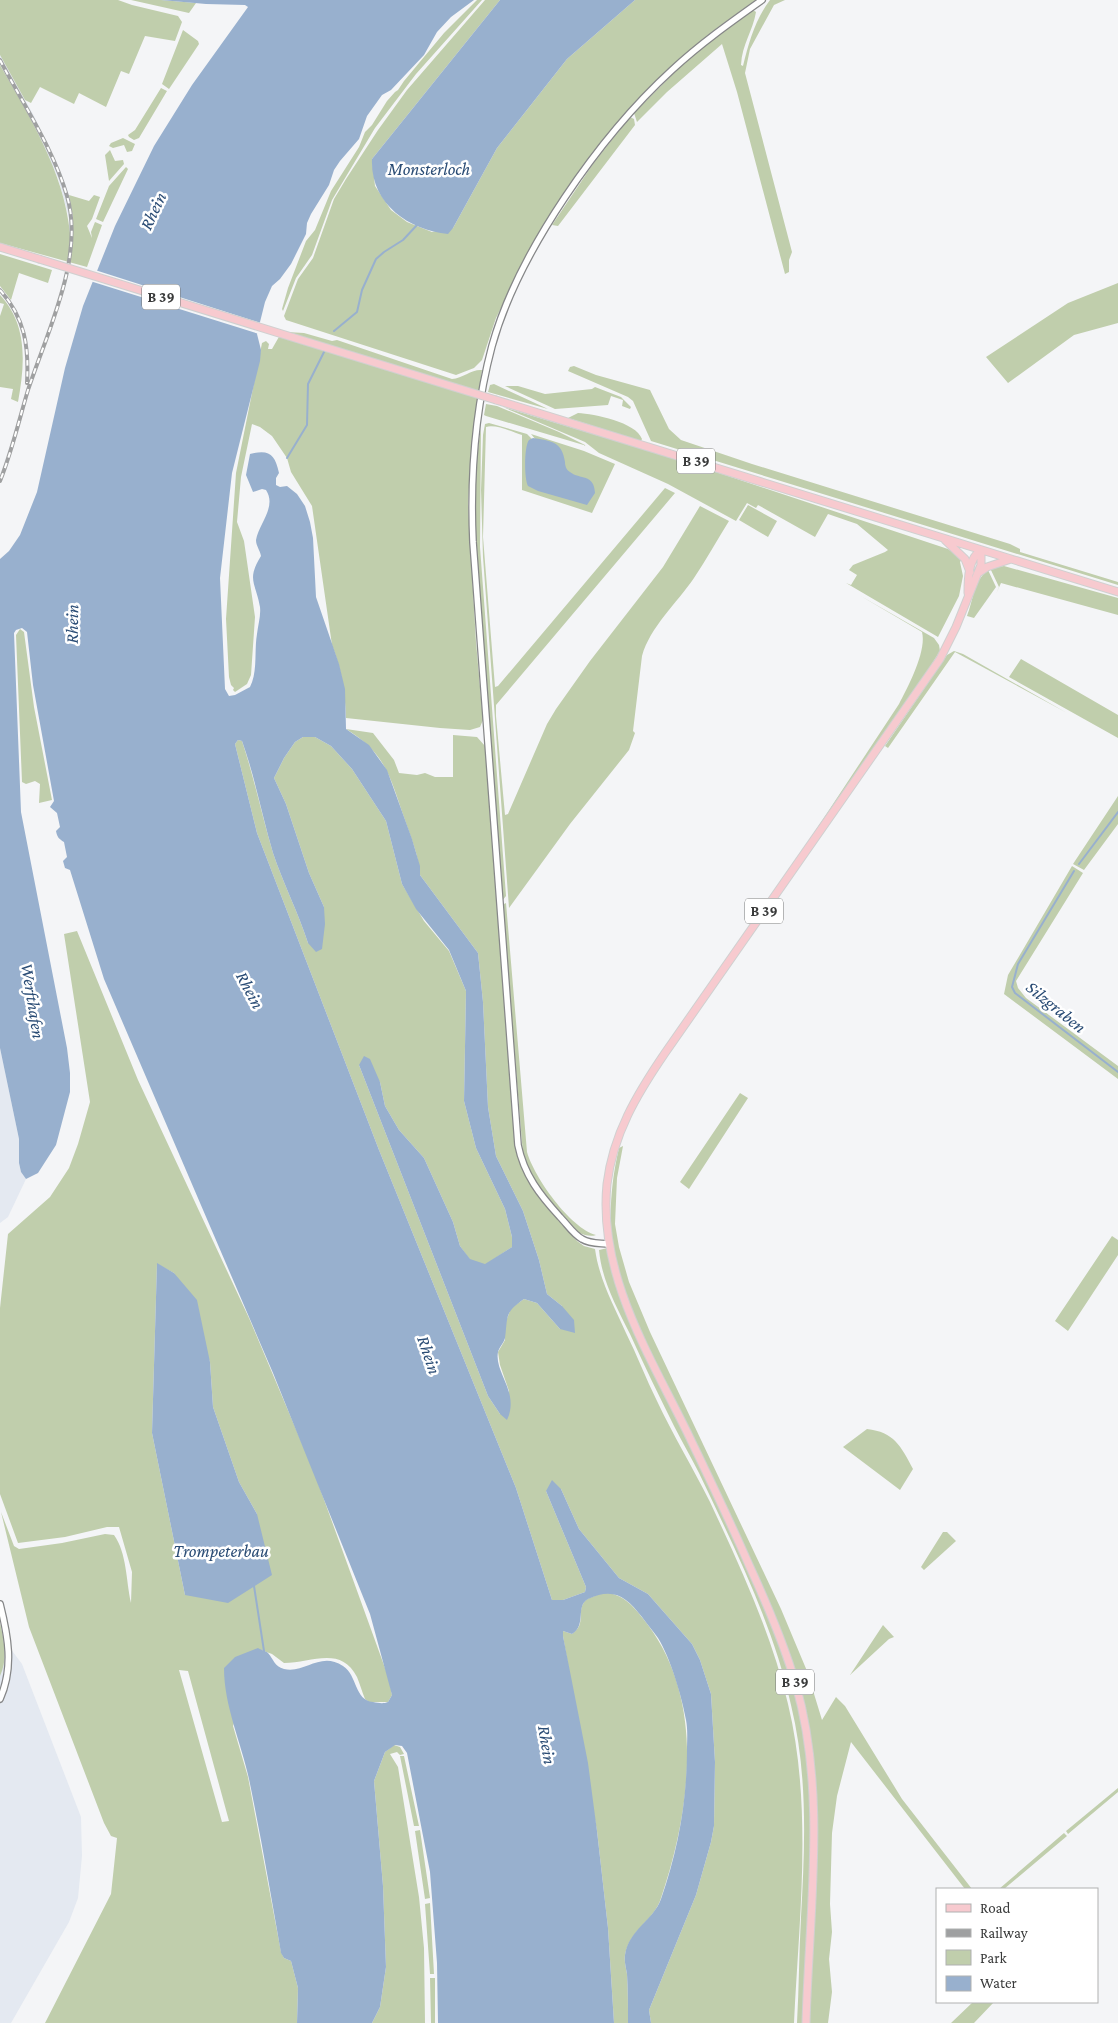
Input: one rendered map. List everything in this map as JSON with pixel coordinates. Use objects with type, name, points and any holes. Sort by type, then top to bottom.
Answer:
[{"type":"main road","name":"B 39","points":[[0,247],[982,550]]},
{"type":"main road","name":"B 39","points":[[943,538],[963,557],[974,573]]},
{"type":"main road","name":"B 39","points":[[806,2023],[812,1880],[813,1794],[809,1756],[796,1685],[780,1638],[732,1525],[626,1305],[608,1244],[607,1186],[620,1130],[634,1101],[940,659],[952,637],[968,595],[974,573],[975,556],[982,550]]},
{"type":"main road","points":[[982,550],[1118,592]]},
{"type":"main road","points":[[974,573],[1012,559]]},
{"type":"street","points":[[608,1244],[582,1239],[566,1224],[530,1181],[518,1145],[473,542],[472,498],[476,434],[486,374],[501,319],[513,290],[536,246],[560,207],[602,146],[651,90],[700,45],[762,0]]},
{"type":"street","points":[[0,1604],[7,1636],[9,1660],[0,1699]]},
{"type":"shaded area","points":[[0,55],[34,116],[62,175],[71,202],[73,233],[69,233],[69,218],[58,178],[22,103],[0,65]]},
{"type":"shaded area","points":[[0,1048],[19,1139],[19,1163],[21,1172],[26,1179],[8,1217],[0,1223]]},
{"type":"shaded area","points":[[0,1623],[4,1640],[22,1664],[81,1817],[82,1856],[78,1898],[69,1922],[11,2023],[0,2023]]},
{"type":"green space","points":[[0,0],[118,0],[178,16],[182,22],[175,41],[145,36],[129,74],[121,71],[106,107],[79,93],[74,104],[40,87],[31,103],[25,100],[0,55]]},
{"type":"green space","points":[[131,0],[161,0],[196,3],[189,13]]},
{"type":"green space","points":[[477,0],[482,0],[416,74],[375,128],[332,200],[312,255],[296,278],[283,311],[288,288],[306,241],[315,230],[331,191],[359,147],[365,132],[372,125],[387,101],[444,33]]},
{"type":"green space","points":[[485,0],[500,0],[372,159],[375,186],[391,210],[407,222],[432,232],[453,228],[497,148],[567,59],[635,0],[756,0],[680,58],[636,101],[603,142],[544,226],[528,254],[496,318],[482,360],[474,368],[456,375],[286,320],[284,316],[298,279],[313,258],[334,199],[346,179],[407,90]]},
{"type":"green space","points":[[770,0],[785,0],[774,5],[750,49],[745,73],[792,252],[789,260],[789,272],[785,274],[737,92],[722,44],[667,92],[637,122],[634,113],[686,61],[725,29],[753,10],[756,12],[743,51],[741,65],[743,66],[756,23]]},
{"type":"green space","points":[[183,30],[198,41],[199,44],[169,89],[162,84]]},
{"type":"green space","points":[[0,65],[34,125],[53,167],[61,188],[70,233],[73,233],[73,217],[69,195],[89,201],[94,195],[100,197],[92,219],[87,226],[92,238],[91,232],[95,222],[102,225],[87,267],[0,243]]},
{"type":"green space","points":[[161,88],[167,91],[139,138],[134,140],[128,135],[135,130]]},
{"type":"green space","points":[[630,117],[634,119],[635,125],[558,226],[552,225],[593,164]]},
{"type":"green space","points":[[123,138],[135,144],[132,151],[127,152],[124,145],[113,148],[109,146],[111,143]]},
{"type":"green space","points":[[110,150],[115,161],[123,160],[124,164],[109,181],[105,155]]},
{"type":"green space","points":[[126,167],[128,169],[103,222],[96,219],[109,186]]},
{"type":"green space","points":[[0,254],[52,270],[48,283],[19,273],[11,300],[0,286]]},
{"type":"green space","points":[[1118,283],[1118,323],[1074,335],[1008,383],[986,357],[1068,303]]},
{"type":"green space","points":[[0,295],[16,319],[20,332],[23,359],[18,402],[11,399],[13,389],[0,387],[0,316],[4,304],[0,303]]},
{"type":"green space","points":[[287,332],[304,333],[332,341],[337,340],[452,379],[482,370],[471,453],[468,504],[476,642],[483,720],[480,727],[470,730],[440,728],[346,718],[342,681],[332,645],[312,506],[291,472],[287,458],[272,436],[260,427],[252,424],[241,477],[237,522],[244,541],[255,617],[251,675],[247,684],[235,692],[233,690],[234,688],[229,677],[226,619],[236,473],[262,343],[266,341],[269,344],[268,349],[272,349],[280,335]]},
{"type":"green space","points":[[574,366],[596,375],[650,390],[669,429],[681,440],[1010,544],[1020,549],[1020,552],[1118,582],[1118,585],[651,441],[633,401],[628,397],[568,371],[570,367]]},
{"type":"green space","points":[[494,384],[548,409],[488,392],[490,385]]},
{"type":"green space","points":[[505,386],[518,386],[545,394],[592,389],[595,387],[621,397],[631,407],[630,409],[622,406],[623,400],[611,396],[608,405],[555,409]]},
{"type":"green space","points":[[486,404],[497,406],[587,446],[486,416],[484,415]]},
{"type":"green space","points":[[503,407],[686,462],[948,549],[962,559],[960,562],[963,576],[959,596],[938,637],[846,583],[851,585],[857,575],[849,570],[853,565],[888,550],[857,524],[828,514],[815,537],[758,505],[756,508],[747,503],[736,521],[668,484],[599,453],[585,442]]},
{"type":"green space","points":[[578,413],[614,420],[632,428],[642,439],[641,441],[568,418]]},
{"type":"green space","points":[[489,423],[527,434],[536,443],[531,434],[584,451],[615,464],[592,513],[522,490],[522,435],[499,427],[486,427],[483,537],[495,687],[498,686],[665,488],[675,493],[496,705],[505,815],[508,814],[547,724],[556,709],[590,661],[663,567],[700,506],[729,521],[694,578],[657,625],[646,645],[642,656],[633,731],[635,733],[629,750],[570,824],[509,908],[483,557],[481,490],[483,435],[485,424]]},
{"type":"green space","points":[[481,427],[480,547],[506,896],[502,901],[475,541],[476,463]]},
{"type":"green space","points":[[748,505],[777,521],[768,537],[739,520]]},
{"type":"green space","points":[[1004,566],[1118,598],[1118,615],[1001,583],[996,594],[999,587],[990,568]]},
{"type":"green space","points":[[988,570],[996,587],[974,618],[967,616],[977,585],[983,574]]},
{"type":"green space","points":[[859,595],[934,638],[939,645],[940,651],[916,689],[802,851],[899,704],[916,669],[922,649],[922,632]]},
{"type":"green space","points":[[20,629],[24,632],[34,707],[52,800],[39,803],[40,784],[35,781],[26,784],[22,782],[16,635]]},
{"type":"green space","points":[[954,651],[963,654],[1067,713],[955,652],[888,748],[885,746],[947,655]]},
{"type":"green space","points":[[1021,659],[1118,715],[1118,738],[1009,677]]},
{"type":"green space","points":[[346,729],[373,733],[394,760],[399,773],[417,775],[425,773],[435,777],[453,777],[453,735],[477,737],[485,746],[515,1137],[521,1166],[532,1187],[577,1241],[584,1246],[595,1249],[600,1271],[608,1292],[649,1384],[710,1502],[744,1576],[773,1652],[788,1704],[796,1743],[802,1823],[801,1903],[794,2023],[651,2023],[649,2010],[696,1895],[714,1826],[715,1762],[711,1694],[700,1660],[692,1644],[648,1594],[619,1578],[579,1529],[561,1489],[546,1491],[586,1587],[585,1592],[563,1600],[552,1600],[516,1488],[379,1150],[257,833],[235,744],[238,740],[242,741],[273,853],[308,943],[324,907],[309,873],[286,804],[274,778],[295,742],[303,737],[315,737],[331,746],[352,769],[386,821],[402,884],[424,921],[449,951],[466,991],[464,1101],[476,1148],[505,1209],[512,1237],[512,1247],[485,1265],[470,1260],[460,1246],[453,1222],[424,1158],[399,1130],[385,1106],[380,1082],[359,1065],[488,1396],[500,1414],[509,1391],[500,1365],[498,1352],[505,1340],[505,1324],[511,1308],[524,1299],[537,1303],[560,1329],[562,1306],[547,1294],[539,1260],[523,1211],[496,1156],[488,1107],[483,1002],[478,953],[420,875],[414,847],[391,779],[385,768],[379,758],[360,738]]},
{"type":"green space","points":[[1118,796],[1118,824],[1084,870],[1073,864]]},
{"type":"green space","points":[[1072,866],[1083,873],[1016,981],[1018,988],[1026,998],[1118,1066],[1118,1079],[1004,994],[1008,975]]},
{"type":"green space","points":[[506,903],[527,1152],[537,1175],[554,1200],[575,1223],[596,1235],[590,1236],[579,1233],[533,1181],[523,1154],[502,905]]},
{"type":"green space","points":[[77,931],[138,1080],[249,1318],[314,1472],[389,1679],[392,1695],[388,1702],[369,1702],[365,1699],[357,1677],[343,1661],[325,1658],[284,1663],[272,1654],[258,1649],[233,1726],[248,1777],[281,1952],[284,1958],[291,1961],[298,1988],[297,2023],[45,2023],[111,1894],[117,1838],[111,1836],[104,1823],[29,1627],[1,1512],[14,1546],[19,1549],[105,1534],[114,1535],[124,1559],[131,1603],[132,1572],[119,1527],[107,1527],[65,1537],[18,1543],[0,1494],[0,1308],[8,1234],[50,1197],[69,1168],[90,1102],[64,934]],"holes":[[[157,1264],[174,1273],[210,1362],[213,1407],[239,1482],[257,1514],[185,1595],[152,1433]],[[179,1670],[188,1671],[229,1821],[222,1822]]]},
{"type":"green space","points":[[740,1093],[748,1098],[689,1189],[680,1182]]},
{"type":"green space","points":[[623,1146],[617,1178],[615,1224],[619,1247],[629,1282],[650,1332],[781,1609],[807,1671],[822,1720],[836,1697],[845,1706],[902,1799],[971,1888],[964,1888],[851,1742],[837,1796],[832,1833],[830,1904],[832,1932],[829,1959],[832,1992],[828,2023],[797,2023],[804,1863],[803,1784],[796,1731],[783,1675],[774,1645],[739,1558],[699,1473],[668,1415],[615,1303],[603,1272],[599,1250],[612,1247],[612,1185],[619,1148]]},
{"type":"green space","points":[[1112,1236],[1118,1240],[1118,1255],[1068,1331],[1055,1321]]},
{"type":"green space","points":[[867,1429],[884,1433],[890,1437],[900,1447],[909,1461],[913,1469],[900,1490],[843,1447]]},
{"type":"green space","points":[[943,1532],[947,1532],[956,1541],[924,1570],[921,1567]]},
{"type":"green space","points":[[604,1592],[624,1599],[634,1608],[648,1625],[666,1656],[679,1688],[685,1723],[687,1758],[685,1794],[679,1830],[661,1898],[653,1913],[632,1938],[625,1955],[628,2023],[614,2023],[608,1928],[597,1831],[563,1636],[563,1631],[572,1634],[579,1626],[581,1609],[585,1601]]},
{"type":"green space","points":[[0,1623],[5,1657],[0,1676]]},
{"type":"green space","points":[[883,1625],[894,1637],[889,1639],[850,1675]]},
{"type":"green space","points":[[394,1745],[400,1747],[404,1754],[400,1755],[397,1752],[390,1754],[398,1767],[419,1897],[424,1948],[425,2023],[372,2023],[380,2007],[386,1967],[383,1886],[374,1781],[385,1752]]},
{"type":"green space","points":[[400,1756],[404,1756],[419,1826],[414,1826]]},
{"type":"green space","points":[[1118,1788],[1118,1792],[1068,1834],[1066,1831]]},
{"type":"green space","points":[[420,1830],[430,1898],[425,1899],[415,1831]]},
{"type":"green space","points":[[1064,1833],[1067,1836],[1005,1888],[1000,1888]]},
{"type":"green space","points":[[430,1903],[434,1974],[430,1974],[425,1904]]},
{"type":"green space","points":[[430,1978],[435,1978],[435,2023],[431,2023]]},
{"type":"green space","points":[[972,2003],[993,2003],[974,2023],[951,2023]]},
{"type":"water","points":[[161,0],[474,0],[451,17],[437,32],[424,55],[391,90],[382,95],[367,116],[359,139],[334,170],[329,185],[311,214],[307,223],[306,234],[291,264],[272,286],[265,302],[257,334],[261,350],[260,361],[232,473],[220,578],[225,689],[229,696],[235,695],[250,687],[254,674],[260,610],[253,576],[256,564],[261,556],[256,540],[270,503],[266,490],[262,489],[253,492],[246,475],[250,454],[262,452],[270,454],[275,461],[279,473],[276,478],[276,485],[280,487],[287,486],[297,494],[305,506],[310,522],[313,538],[316,597],[339,664],[345,689],[346,729],[369,745],[387,770],[412,839],[420,866],[420,875],[478,953],[483,1002],[488,1107],[496,1156],[523,1211],[539,1260],[547,1294],[562,1306],[574,1320],[575,1333],[560,1329],[537,1303],[524,1299],[510,1312],[504,1342],[498,1352],[500,1368],[511,1401],[507,1420],[500,1414],[488,1396],[359,1065],[364,1056],[370,1059],[380,1082],[385,1106],[399,1130],[424,1158],[453,1222],[460,1246],[470,1259],[485,1264],[512,1247],[512,1237],[505,1209],[476,1148],[464,1101],[466,991],[449,950],[416,909],[402,884],[386,821],[352,769],[331,746],[315,737],[303,737],[295,742],[274,778],[286,804],[309,873],[324,907],[325,924],[322,949],[316,952],[308,943],[273,853],[247,755],[242,741],[238,740],[235,744],[257,833],[379,1150],[516,1488],[552,1600],[563,1600],[585,1592],[586,1587],[546,1491],[552,1480],[561,1489],[579,1529],[619,1578],[648,1594],[692,1644],[700,1660],[711,1694],[715,1762],[714,1826],[696,1895],[649,2010],[651,2023],[628,2023],[625,1955],[631,1938],[653,1913],[661,1899],[677,1844],[687,1769],[687,1724],[675,1677],[658,1638],[642,1617],[624,1599],[612,1594],[605,1594],[597,1595],[584,1602],[579,1626],[572,1634],[563,1631],[563,1636],[588,1763],[597,1831],[608,1928],[614,2023],[438,2023],[437,1963],[430,1872],[407,1753],[402,1746],[395,1745],[385,1752],[374,1781],[383,1886],[386,1967],[380,2007],[372,2023],[297,2023],[298,1988],[291,1961],[284,1958],[281,1953],[246,1765],[227,1696],[224,1668],[235,1657],[258,1648],[268,1653],[276,1664],[284,1669],[299,1669],[327,1661],[335,1662],[348,1670],[362,1697],[367,1700],[386,1703],[392,1695],[370,1614],[273,1373],[104,979],[70,870],[65,868],[63,861],[67,857],[64,842],[59,838],[56,831],[60,827],[57,813],[50,807],[54,801],[33,685],[27,632],[22,628],[14,633],[21,812],[67,1048],[70,1092],[56,1145],[38,1173],[26,1179],[21,1172],[19,1139],[0,1048],[0,559],[9,551],[20,535],[37,492],[65,368],[83,306],[115,226],[154,146],[192,85],[248,7],[245,5]]},
{"type":"water","name":"Monsterloch","points":[[500,0],[635,0],[567,59],[497,148],[448,234],[419,227],[394,212],[385,201],[377,189],[373,175],[372,159]]},
{"type":"water","points":[[533,438],[555,443],[564,455],[568,470],[592,482],[595,493],[587,505],[538,491],[528,486],[525,455],[527,443]]},
{"type":"water","name":"Trompeterbau","points":[[157,1263],[174,1273],[197,1300],[210,1362],[213,1407],[239,1482],[257,1514],[272,1575],[228,1603],[185,1595],[152,1433]]},
{"type":"pier","points":[[95,270],[261,323],[259,334],[90,281]]},
{"type":"waterway","points":[[334,331],[357,312],[362,290],[376,259],[403,240],[417,225]]},
{"type":"waterway","points":[[287,458],[307,425],[308,384],[325,350]]},
{"type":"waterway","name":"Silzgraben","points":[[1079,864],[1118,812]]},
{"type":"waterway","name":"Silzgraben","points":[[1074,871],[1018,964],[1012,987],[1015,993],[1118,1072]]},
{"type":"waterway","points":[[254,1586],[264,1651]]},
{"type":"railway","points":[[0,60],[54,161],[67,196],[71,219],[68,269],[0,481]]},
{"type":"railway","points":[[0,290],[15,311],[24,333],[27,357],[27,383]]},
{"type":"water label","name":"Rhein","points":[[153,211]]},
{"type":"water label","name":"Rhein","points":[[72,624]]},
{"type":"water label","name":"Rhein","points":[[250,990]]},
{"type":"water label","name":"Werfthafen","points":[[33,1001]]},
{"type":"water label","name":"Rhein","points":[[429,1355]]},
{"type":"water label","name":"Rhein","points":[[547,1745]]}]
